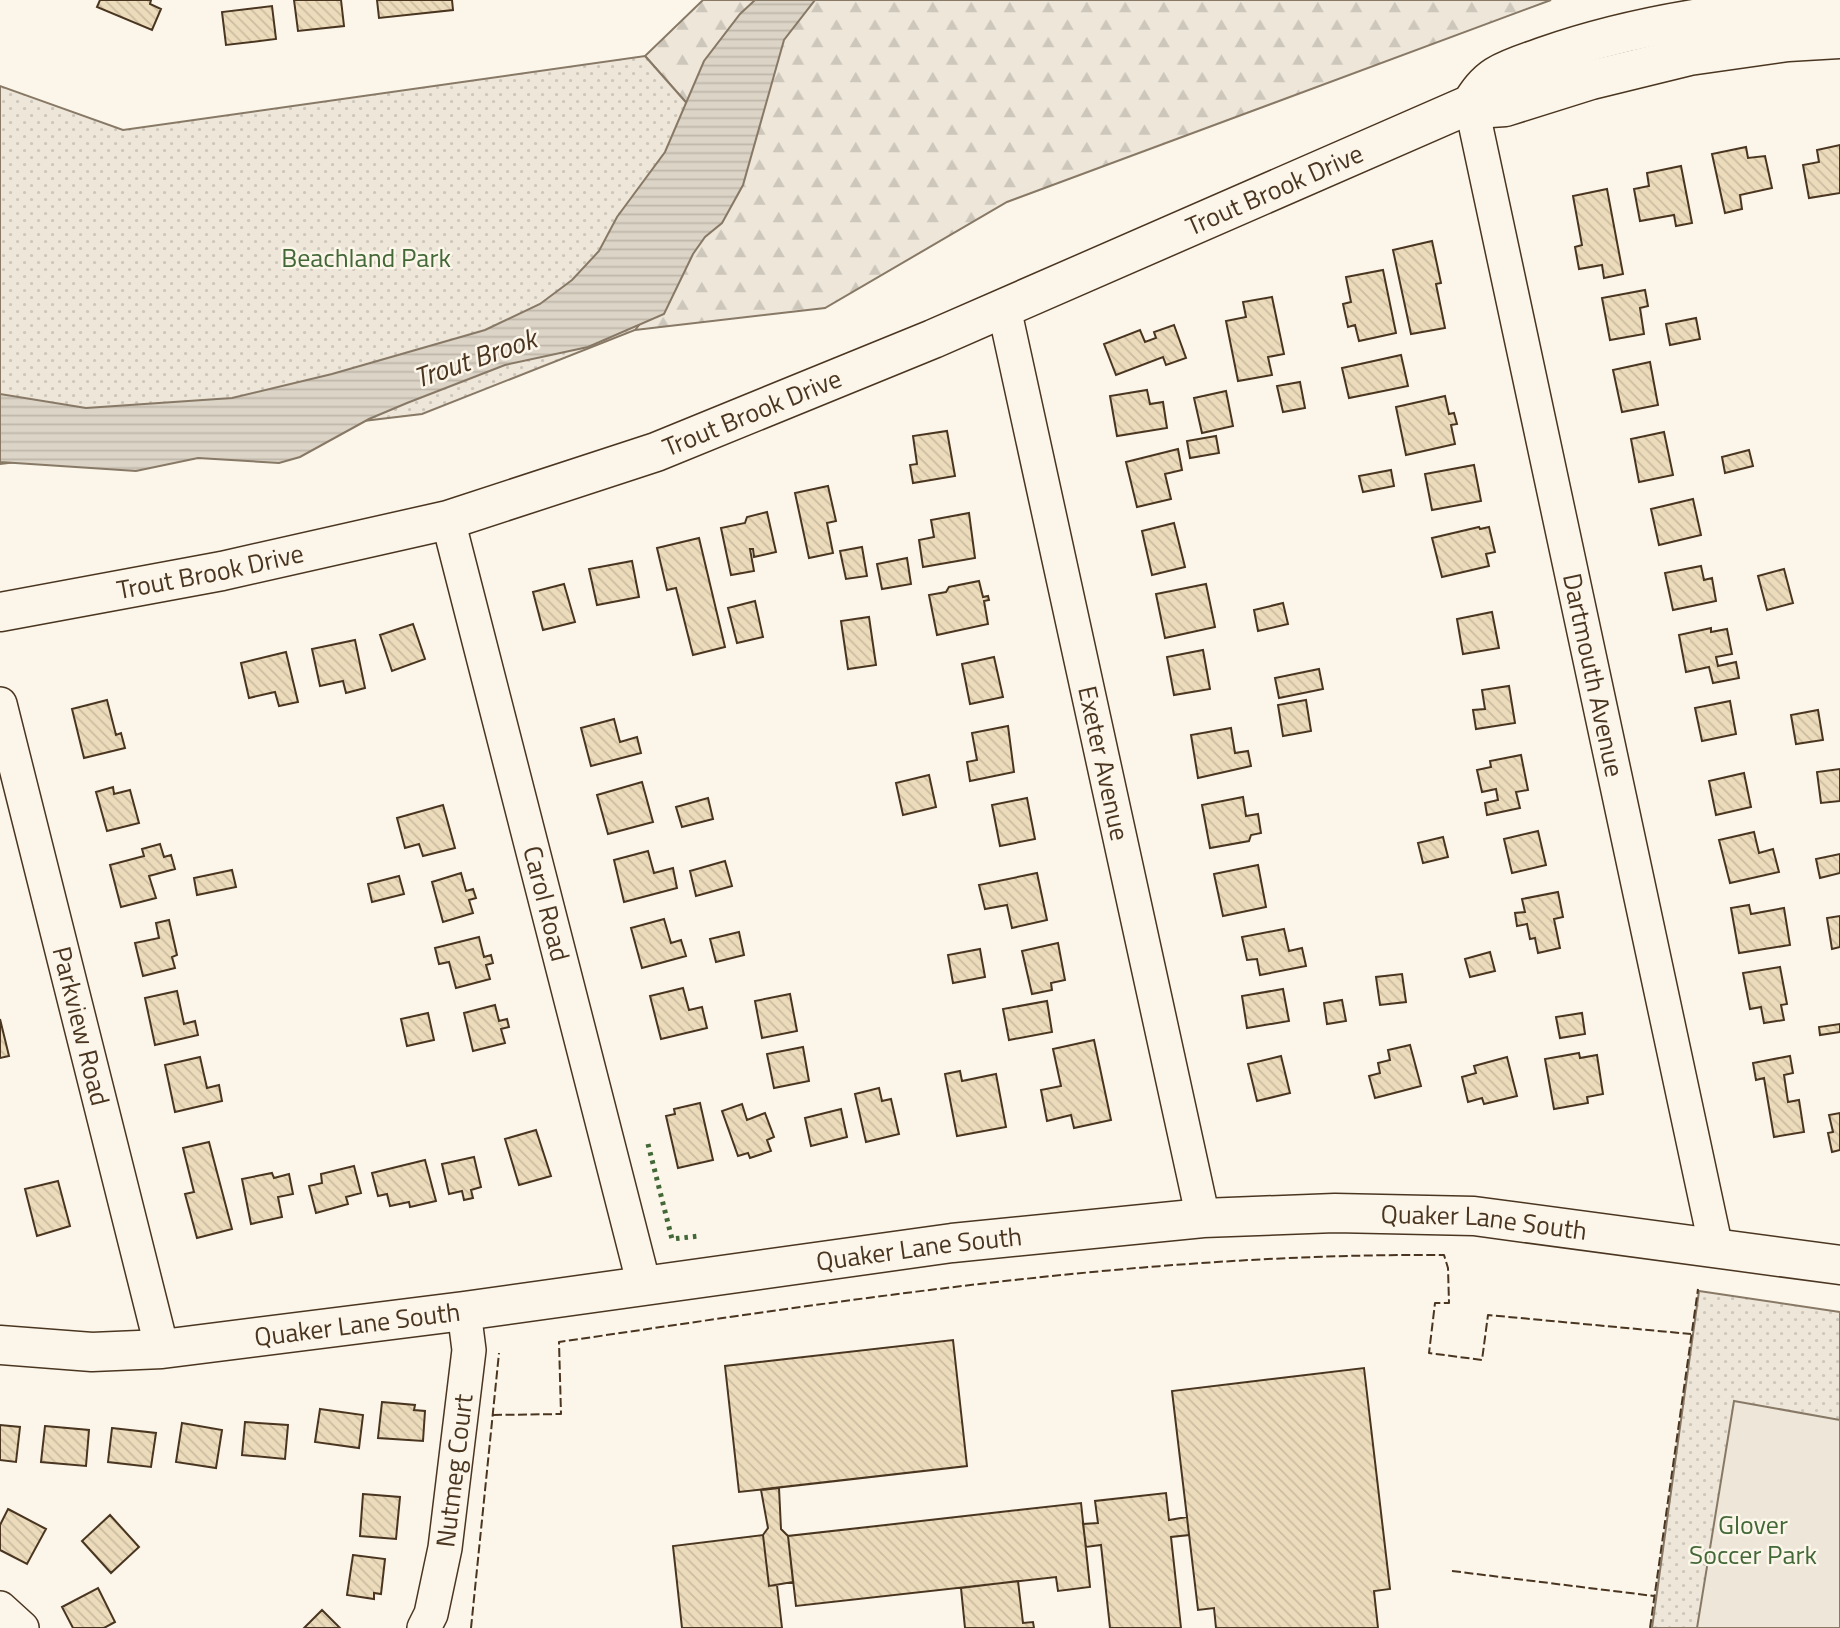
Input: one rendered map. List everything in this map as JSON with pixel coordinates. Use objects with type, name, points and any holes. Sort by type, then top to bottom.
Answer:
[{"type":"main road","name":"Trout Brook Drive","points":[[0,612],[222,571],[448,520],[656,452],[1004,308],[1471,104],[1486,83],[1506,71],[1602,39],[1706,18],[1840,3]]},
{"type":"main road","name":"Trout Brook Drive","points":[[1471,104],[1490,108],[1506,107],[1623,71],[1711,52],[1840,38]]},
{"type":"main road","name":"Quaker Lane South","points":[[0,1345],[92,1352],[162,1349],[464,1311],[952,1243],[1203,1218],[1348,1213],[1474,1216],[1840,1265]]},
{"type":"street","name":"Dartmouth Avenue","points":[[1471,104],[1716,1248]]},
{"type":"street","name":"Exeter Avenue","points":[[1004,308],[1203,1218]]},
{"type":"street","name":"Carol Road","points":[[448,520],[644,1285]]},
{"type":"street","name":"Parkview Road","points":[[0,704],[162,1349]]},
{"type":"street","name":"Nutmeg Court","points":[[424,1628],[434,1603],[445,1548],[469,1350],[464,1311]]},
{"type":"street","points":[[0,1608],[22,1628]]},
{"type":"green space","points":[[703,0],[1551,0],[1007,202],[825,308],[635,330],[682,270],[729,151],[645,56]]},
{"type":"green space","name":"Beachland Park","points":[[645,56],[729,151],[682,270],[635,330],[422,414],[0,464],[0,86],[123,130]]},
{"type":"green space","name":"Glover Soccer Park","points":[[1699,1291],[1840,1312],[1840,1628],[1652,1628]]},
{"type":"green space","points":[[1734,1401],[1840,1420],[1840,1628],[1697,1628]]},
{"type":"water","name":"Trout Brook","points":[[755,0],[815,0],[784,40],[743,185],[722,223],[705,237],[693,254],[664,314],[588,347],[505,365],[369,419],[300,457],[279,463],[198,458],[136,471],[0,462],[0,394],[86,408],[232,398],[332,374],[485,330],[540,304],[572,280],[599,251],[617,217],[665,152],[704,61],[740,14]]},
{"type":"building","points":[[100,0],[151,0],[150,4],[161,9],[152,30],[97,7]]},
{"type":"building","points":[[294,0],[341,0],[344,26],[298,31]]},
{"type":"building","points":[[377,0],[452,0],[453,10],[379,18]]},
{"type":"building","points":[[272,6],[276,39],[226,45],[222,12]]},
{"type":"building","points":[[1840,145],[1840,193],[1809,198],[1803,165],[1819,162],[1817,150]]},
{"type":"building","points":[[1746,147],[1748,158],[1765,156],[1772,188],[1740,195],[1742,209],[1725,213],[1712,154]]},
{"type":"building","points":[[1681,166],[1692,223],[1676,226],[1674,215],[1640,221],[1634,189],[1649,186],[1647,173]]},
{"type":"building","points":[[1607,189],[1623,274],[1604,278],[1602,265],[1579,269],[1575,247],[1582,245],[1573,196]]},
{"type":"building","points":[[1432,241],[1441,283],[1436,284],[1445,328],[1411,334],[1393,250]]},
{"type":"building","points":[[1383,270],[1396,333],[1359,341],[1355,325],[1348,327],[1343,304],[1351,302],[1346,277]]},
{"type":"building","points":[[1645,290],[1648,306],[1640,308],[1644,334],[1610,340],[1602,298]]},
{"type":"building","points":[[1272,297],[1284,354],[1268,357],[1272,375],[1238,381],[1226,321],[1246,317],[1243,302]]},
{"type":"building","points":[[1696,318],[1700,339],[1670,345],[1666,324]]},
{"type":"building","points":[[1174,325],[1186,358],[1166,365],[1163,357],[1116,375],[1104,344],[1140,330],[1145,342],[1156,338],[1154,332]]},
{"type":"building","points":[[1401,355],[1408,386],[1349,398],[1342,368]]},
{"type":"building","points":[[1650,362],[1658,405],[1622,412],[1613,370]]},
{"type":"building","points":[[1300,382],[1305,408],[1283,412],[1277,386]]},
{"type":"building","points":[[1147,390],[1150,404],[1163,402],[1167,428],[1117,436],[1110,396]]},
{"type":"building","points":[[1226,391],[1233,426],[1202,433],[1194,398]]},
{"type":"building","points":[[1445,396],[1449,414],[1454,413],[1457,424],[1451,425],[1455,444],[1406,455],[1396,407]]},
{"type":"building","points":[[947,431],[955,476],[913,483],[910,465],[917,464],[913,436]]},
{"type":"building","points":[[1664,432],[1673,475],[1639,482],[1631,439]]},
{"type":"building","points":[[1216,436],[1219,453],[1190,458],[1187,441]]},
{"type":"building","points":[[1178,449],[1182,470],[1165,474],[1171,499],[1137,507],[1126,462]]},
{"type":"building","points":[[1749,450],[1753,466],[1725,473],[1722,457]]},
{"type":"building","points":[[1474,465],[1481,501],[1432,510],[1425,474]]},
{"type":"building","points":[[1391,470],[1394,486],[1363,492],[1359,476]]},
{"type":"building","points":[[828,486],[836,521],[827,523],[833,553],[809,558],[795,493]]},
{"type":"building","points":[[1693,499],[1701,535],[1659,545],[1651,509]]},
{"type":"building","points":[[767,512],[776,552],[754,557],[753,549],[750,549],[754,571],[731,575],[721,528],[745,523],[747,517]]},
{"type":"building","points":[[969,513],[975,558],[923,567],[919,540],[934,537],[931,520]]},
{"type":"building","points":[[1174,523],[1185,567],[1152,575],[1142,531]]},
{"type":"building","points":[[1489,527],[1495,552],[1486,554],[1489,566],[1442,577],[1432,538]]},
{"type":"building","points":[[699,538],[725,647],[693,655],[676,588],[667,590],[657,548]]},
{"type":"building","points":[[862,547],[867,576],[846,579],[840,551]]},
{"type":"building","points":[[907,558],[911,584],[882,589],[877,564]]},
{"type":"building","points":[[632,561],[639,597],[597,605],[589,569]]},
{"type":"building","points":[[1701,566],[1704,580],[1712,578],[1716,601],[1673,610],[1665,573]]},
{"type":"building","points":[[1784,569],[1793,603],[1767,610],[1758,576]]},
{"type":"building","points":[[979,581],[983,597],[988,596],[989,600],[984,601],[988,624],[937,635],[929,595],[946,592],[949,587]]},
{"type":"building","points":[[564,584],[575,622],[543,630],[533,592]]},
{"type":"building","points":[[1206,584],[1215,627],[1165,638],[1156,594]]},
{"type":"building","points":[[755,601],[763,637],[737,643],[728,608]]},
{"type":"building","points":[[1283,603],[1288,624],[1258,631],[1254,610]]},
{"type":"building","points":[[1492,612],[1499,648],[1463,654],[1457,619]]},
{"type":"building","points":[[869,617],[876,665],[848,669],[841,621]]},
{"type":"building","points":[[413,624],[425,659],[392,671],[380,635]]},
{"type":"building","points":[[1711,628],[1711,632],[1727,629],[1732,654],[1716,657],[1718,666],[1736,662],[1739,678],[1713,683],[1709,667],[1686,672],[1679,635]]},
{"type":"building","points":[[355,640],[365,688],[346,693],[343,681],[320,686],[312,649]]},
{"type":"building","points":[[1203,650],[1210,689],[1174,695],[1167,657]]},
{"type":"building","points":[[286,652],[298,702],[279,706],[275,692],[249,698],[241,663]]},
{"type":"building","points":[[994,657],[1003,697],[970,704],[962,664]]},
{"type":"building","points":[[1319,669],[1323,689],[1279,698],[1275,678]]},
{"type":"building","points":[[1509,686],[1515,723],[1476,729],[1473,710],[1485,709],[1482,690]]},
{"type":"building","points":[[107,700],[116,735],[121,733],[125,748],[84,758],[72,709]]},
{"type":"building","points":[[1306,700],[1311,731],[1283,736],[1278,705]]},
{"type":"building","points":[[1730,701],[1736,734],[1702,741],[1695,708]]},
{"type":"building","points":[[1818,710],[1823,740],[1796,744],[1791,715]]},
{"type":"building","points":[[614,719],[620,742],[637,737],[641,753],[591,766],[581,728]]},
{"type":"building","points":[[1008,726],[1014,772],[970,781],[967,762],[977,760],[972,733]]},
{"type":"building","points":[[1231,728],[1235,753],[1248,751],[1251,766],[1198,778],[1191,735]]},
{"type":"building","points":[[1521,755],[1528,790],[1516,792],[1520,808],[1487,815],[1485,803],[1498,800],[1496,789],[1482,792],[1477,770],[1491,767],[1490,761]]},
{"type":"building","points":[[1840,769],[1840,801],[1821,803],[1817,772]]},
{"type":"building","points":[[1744,773],[1751,807],[1716,815],[1709,781]]},
{"type":"building","points":[[929,775],[936,807],[903,815],[896,783]]},
{"type":"building","points":[[642,782],[653,822],[608,834],[597,795]]},
{"type":"building","points":[[113,787],[114,794],[130,790],[139,823],[107,831],[96,792]]},
{"type":"building","points":[[1243,797],[1246,816],[1258,814],[1261,833],[1251,835],[1249,841],[1210,848],[1202,805]]},
{"type":"building","points":[[708,798],[713,819],[682,827],[676,807]]},
{"type":"building","points":[[1027,798],[1035,839],[1000,846],[992,805]]},
{"type":"building","points":[[443,805],[455,848],[423,856],[419,844],[405,848],[397,818]]},
{"type":"building","points":[[1538,831],[1546,865],[1512,873],[1504,839]]},
{"type":"building","points":[[1754,832],[1759,853],[1773,849],[1779,872],[1730,883],[1719,840]]},
{"type":"building","points":[[1443,837],[1448,857],[1423,863],[1418,843]]},
{"type":"building","points":[[160,844],[164,857],[171,855],[175,869],[149,876],[156,898],[121,907],[110,865],[144,856],[142,849]]},
{"type":"building","points":[[648,851],[654,873],[673,868],[677,888],[624,902],[614,860]]},
{"type":"building","points":[[1840,854],[1840,873],[1820,878],[1816,859]]},
{"type":"building","points":[[725,861],[732,886],[696,896],[690,871]]},
{"type":"building","points":[[1258,865],[1266,907],[1223,916],[1214,874]]},
{"type":"building","points":[[232,870],[236,887],[197,895],[194,878]]},
{"type":"building","points":[[461,873],[466,891],[473,889],[476,898],[469,900],[473,913],[443,922],[432,882]]},
{"type":"building","points":[[1037,873],[1047,920],[1012,928],[1007,905],[985,909],[979,885]]},
{"type":"building","points":[[399,876],[404,894],[372,902],[368,884]]},
{"type":"building","points":[[1558,892],[1563,917],[1554,919],[1560,948],[1538,953],[1535,938],[1530,939],[1527,924],[1517,926],[1515,913],[1525,912],[1522,899]]},
{"type":"building","points":[[1749,905],[1751,914],[1784,908],[1790,945],[1739,953],[1731,908]]},
{"type":"building","points":[[1840,916],[1840,947],[1832,949],[1827,918]]},
{"type":"building","points":[[664,919],[671,943],[681,940],[686,956],[642,968],[631,928]]},
{"type":"building","points":[[169,920],[177,955],[172,957],[175,968],[143,976],[135,943],[159,938],[156,923]]},
{"type":"building","points":[[1284,929],[1289,951],[1302,948],[1306,966],[1260,975],[1257,959],[1247,960],[1242,937]]},
{"type":"building","points":[[739,932],[744,955],[716,962],[710,939]]},
{"type":"building","points":[[479,937],[484,957],[491,955],[493,963],[486,965],[490,979],[456,988],[449,962],[439,964],[435,948]]},
{"type":"building","points":[[1058,943],[1065,980],[1051,983],[1052,990],[1032,994],[1022,951]]},
{"type":"building","points":[[980,949],[985,977],[953,983],[948,955]]},
{"type":"building","points":[[1490,952],[1495,971],[1470,977],[1465,959]]},
{"type":"building","points":[[1780,967],[1787,1004],[1781,1005],[1784,1020],[1764,1023],[1761,1007],[1750,1009],[1743,973]]},
{"type":"building","points":[[1402,974],[1406,1002],[1380,1005],[1376,977]]},
{"type":"building","points":[[683,988],[689,1010],[702,1007],[707,1028],[661,1039],[650,996]]},
{"type":"building","points":[[1283,989],[1289,1021],[1247,1028],[1242,996]]},
{"type":"building","points":[[177,991],[184,1024],[195,1021],[198,1035],[155,1045],[145,998]]},
{"type":"building","points":[[790,994],[797,1031],[762,1038],[755,1001]]},
{"type":"building","points":[[1342,1000],[1346,1021],[1327,1024],[1324,1003]]},
{"type":"building","points":[[1047,1001],[1052,1032],[1009,1040],[1003,1009]]},
{"type":"building","points":[[495,1005],[499,1021],[507,1019],[509,1027],[501,1029],[505,1043],[473,1051],[464,1013]]},
{"type":"building","points":[[428,1013],[434,1040],[407,1046],[401,1019]]},
{"type":"building","points":[[1582,1013],[1585,1034],[1560,1038],[1556,1017]]},
{"type":"building","points":[[0,1019],[9,1056],[0,1058]]},
{"type":"building","points":[[1840,1024],[1840,1032],[1820,1035],[1819,1027]]},
{"type":"building","points":[[1094,1040],[1111,1120],[1074,1128],[1071,1115],[1047,1121],[1041,1090],[1061,1086],[1053,1049]]},
{"type":"building","points":[[1410,1045],[1421,1086],[1375,1098],[1369,1076],[1380,1073],[1378,1063],[1390,1060],[1388,1050]]},
{"type":"building","points":[[803,1047],[809,1081],[774,1088],[767,1054]]},
{"type":"building","points":[[1579,1053],[1580,1058],[1597,1055],[1603,1094],[1587,1097],[1588,1103],[1554,1109],[1545,1059]]},
{"type":"building","points":[[1281,1056],[1290,1093],[1257,1101],[1248,1064]]},
{"type":"building","points":[[1790,1056],[1793,1073],[1784,1075],[1788,1102],[1799,1100],[1804,1132],[1774,1137],[1764,1078],[1756,1080],[1753,1063]]},
{"type":"building","points":[[200,1057],[207,1088],[219,1085],[222,1101],[175,1112],[165,1065]]},
{"type":"building","points":[[1507,1057],[1517,1096],[1484,1104],[1482,1098],[1468,1102],[1462,1077],[1476,1073],[1474,1066]]},
{"type":"building","points":[[960,1071],[962,1081],[996,1074],[1006,1127],[957,1136],[945,1074]]},
{"type":"building","points":[[879,1088],[882,1101],[891,1099],[899,1134],[866,1142],[855,1094]]},
{"type":"building","points":[[700,1103],[713,1160],[678,1168],[666,1116],[675,1114],[674,1109]]},
{"type":"building","points":[[742,1104],[747,1120],[765,1113],[774,1137],[767,1140],[771,1151],[750,1158],[748,1153],[738,1156],[722,1111]]},
{"type":"building","points":[[841,1109],[847,1137],[811,1146],[805,1118]]},
{"type":"building","points":[[1840,1113],[1840,1150],[1832,1152],[1828,1133],[1833,1132],[1829,1115]]},
{"type":"building","points":[[536,1130],[551,1176],[519,1185],[505,1139]]},
{"type":"building","points":[[209,1142],[232,1229],[197,1238],[185,1194],[194,1192],[183,1148]]},
{"type":"building","points":[[474,1157],[481,1187],[471,1190],[473,1198],[464,1200],[462,1191],[449,1194],[442,1164]]},
{"type":"building","points":[[425,1160],[436,1201],[410,1207],[409,1202],[390,1206],[387,1194],[378,1196],[372,1173]]},
{"type":"building","points":[[354,1166],[361,1193],[346,1197],[348,1204],[316,1213],[309,1186],[322,1183],[321,1174]]},
{"type":"building","points":[[272,1173],[274,1178],[289,1174],[293,1194],[278,1197],[282,1217],[251,1224],[242,1179]]},
{"type":"building","points":[[58,1181],[70,1226],[37,1236],[25,1189]]},
{"type":"building","points":[[953,1340],[967,1466],[739,1492],[725,1366]]},
{"type":"building","points":[[1364,1368],[1390,1589],[1374,1591],[1378,1628],[1216,1628],[1214,1608],[1198,1610],[1172,1391]]},
{"type":"building","points":[[382,1402],[415,1405],[414,1410],[425,1411],[423,1441],[378,1438]]},
{"type":"building","points":[[320,1409],[363,1415],[359,1448],[315,1442]]},
{"type":"building","points":[[245,1422],[288,1425],[285,1459],[242,1455]]},
{"type":"building","points":[[182,1423],[222,1430],[216,1468],[176,1462]]},
{"type":"building","points":[[0,1425],[20,1427],[16,1462],[0,1460]]},
{"type":"building","points":[[45,1426],[89,1430],[86,1466],[41,1462]]},
{"type":"building","points":[[112,1428],[156,1433],[151,1467],[108,1462]]},
{"type":"building","points":[[779,1488],[781,1529],[788,1536],[793,1582],[769,1586],[763,1535],[768,1528],[761,1490]]},
{"type":"building","points":[[1166,1493],[1169,1520],[1187,1517],[1189,1535],[1171,1537],[1181,1628],[1110,1628],[1101,1545],[1086,1547],[1083,1524],[1098,1523],[1095,1501]]},
{"type":"building","points":[[363,1494],[400,1497],[396,1539],[360,1536]]},
{"type":"building","points":[[1081,1503],[1090,1587],[1058,1591],[1056,1577],[796,1606],[788,1536]]},
{"type":"building","points":[[8,1509],[46,1529],[27,1564],[0,1550],[0,1525]]},
{"type":"building","points":[[110,1515],[139,1547],[111,1573],[82,1541]]},
{"type":"building","points":[[763,1535],[769,1586],[777,1585],[782,1628],[682,1628],[673,1546]]},
{"type":"building","points":[[353,1555],[385,1559],[381,1594],[374,1593],[374,1599],[347,1595]]},
{"type":"building","points":[[1018,1581],[1023,1623],[1033,1622],[1034,1628],[965,1628],[961,1588]]},
{"type":"building","points":[[98,1588],[115,1622],[104,1628],[73,1628],[62,1607]]},
{"type":"building","points":[[322,1610],[340,1628],[304,1628]]},
{"type":"hedge","points":[[648,1144],[672,1239],[699,1236]]},
{"type":"fence","points":[[493,1415],[561,1414],[559,1342],[890,1295],[1111,1270],[1221,1262],[1332,1256],[1444,1255],[1448,1268],[1449,1303],[1435,1303],[1429,1353],[1482,1360],[1488,1315],[1691,1334]]},
{"type":"fence","points":[[1650,1628],[1698,1289]]},
{"type":"fence","points":[[471,1628],[499,1353]]},
{"type":"fence","points":[[1452,1571],[1654,1596]]}]
